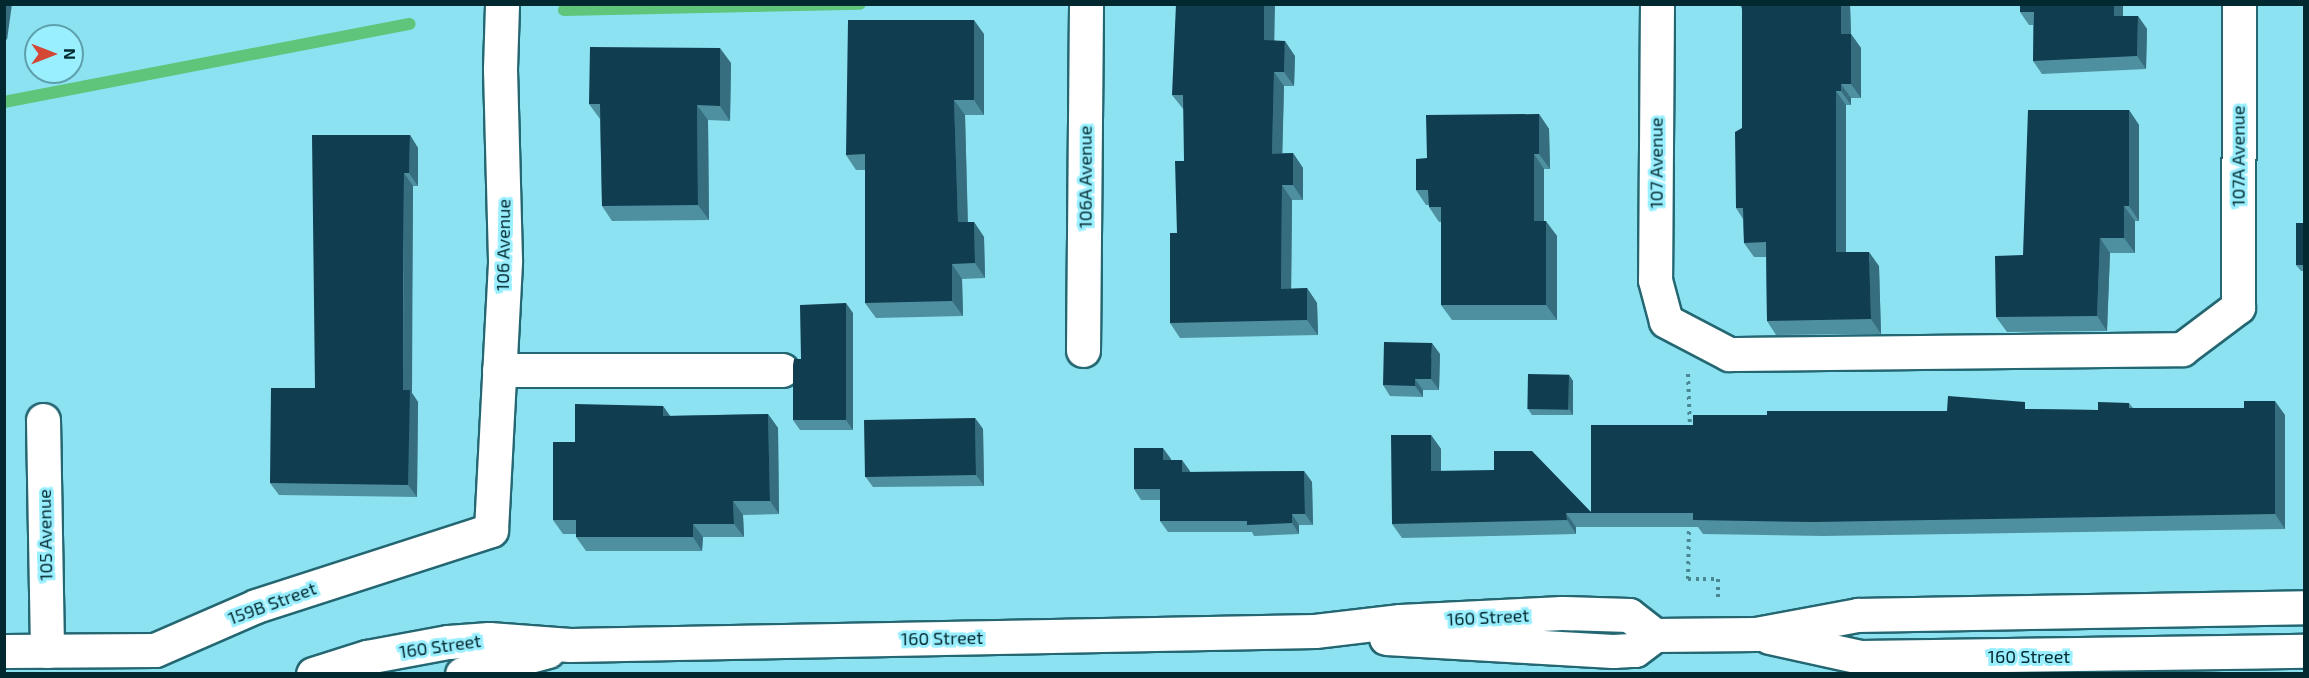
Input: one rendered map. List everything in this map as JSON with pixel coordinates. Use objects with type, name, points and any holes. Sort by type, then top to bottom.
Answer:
[{"type":"street","name":"106 Avenue","points":[[494,485],[505,260],[500,69],[502,4]]},
{"type":"street","name":"106A Avenue","points":[[1083,350],[1086,4]]},
{"type":"street","name":"107 Avenue","points":[[1657,4],[1654,280],[1666,321],[1729,354],[2182,349],[2238,307]]},
{"type":"street","name":"107A Avenue","points":[[2238,307],[2239,4]]},
{"type":"street","points":[[499,370],[782,370]]},
{"type":"street","name":"105 Avenue","points":[[43,420],[48,651]]},
{"type":"street","name":"159B Street","points":[[4,651],[155,650],[256,606],[491,530],[494,485]]},
{"type":"street","name":"160 Street","points":[[313,674],[367,657],[448,642],[510,639],[570,645],[1315,631],[1400,621],[1562,613],[1629,615],[1654,635],[1756,634],[1858,615],[2304,607]]},
{"type":"street","points":[[2057,656],[2131,633],[2304,630]]},
{"type":"street","name":"160 Street","points":[[1756,634],[1860,657],[2304,651]]},
{"type":"street","name":"160 Street","points":[[462,674],[570,645]]},
{"type":"path","points":[[1690,379],[1690,431]]},
{"type":"path","points":[[1689,514],[1688,579],[1718,579],[1718,594]]},
{"type":"building","points":[[1176,4],[1264,4],[1264,40],[1285,41],[1284,72],[1274,72],[1272,154],[1293,153],[1293,185],[1282,185],[1281,289],[1307,288],[1307,320],[1170,323],[1170,233],[1177,233],[1175,161],[1184,161],[1183,95],[1172,95]]},
{"type":"building","points":[[1742,4],[1841,4],[1841,34],[1851,34],[1851,84],[1841,84],[1841,91],[1836,91],[1836,252],[1869,252],[1871,319],[1767,321],[1766,242],[1744,243],[1743,208],[1736,208],[1735,132],[1742,128]]},
{"type":"building","points":[[2020,4],[2114,4],[2114,16],[2138,16],[2137,56],[2033,61],[2034,12],[2020,12]]},
{"type":"building","points":[[848,20],[974,20],[974,100],[954,100],[958,222],[974,222],[975,263],[952,264],[952,301],[865,303],[865,154],[846,155]]},
{"type":"building","points":[[590,47],[720,48],[720,106],[697,105],[698,205],[602,206],[600,104],[589,104]]},
{"type":"building","points":[[2028,110],[2129,110],[2129,206],[2124,206],[2124,238],[2100,238],[2097,316],[1996,317],[1995,256],[2023,255]]},
{"type":"building","points":[[1539,114],[1539,154],[1534,154],[1534,221],[1546,221],[1546,305],[1441,305],[1441,207],[1429,207],[1428,190],[1416,190],[1416,159],[1427,158],[1426,115]]},
{"type":"building","points":[[312,135],[410,135],[409,173],[404,173],[403,279],[403,390],[410,390],[408,485],[270,483],[271,388],[315,388]]},
{"type":"building","points":[[2296,223],[2304,223],[2304,265],[2296,265]]},
{"type":"building","points":[[846,303],[846,420],[793,420],[793,365],[794,359],[801,359],[800,305]]},
{"type":"building","points":[[1384,342],[1432,343],[1431,379],[1415,379],[1415,386],[1383,385]]},
{"type":"building","points":[[1528,374],[1569,375],[1568,410],[1527,409]]},
{"type":"building","points":[[1948,396],[2025,402],[2025,409],[2098,410],[2098,402],[2129,403],[2129,408],[2244,408],[2244,401],[2275,401],[2275,514],[1814,522],[1693,520],[1693,513],[1566,513],[1567,520],[1392,524],[1391,435],[1431,435],[1431,471],[1494,470],[1494,451],[1532,451],[1591,512],[1591,425],[1693,425],[1693,415],[1767,415],[1767,411],[1947,411]]},
{"type":"building","points":[[575,404],[663,406],[663,416],[768,414],[770,501],[733,501],[734,524],[693,524],[693,537],[576,537],[576,520],[553,520],[553,442],[575,442]]},
{"type":"building","points":[[975,418],[976,475],[865,477],[864,420]]},
{"type":"building","points":[[1134,448],[1163,448],[1163,460],[1182,460],[1182,472],[1304,471],[1305,514],[1292,514],[1292,523],[1247,525],[1247,521],[1160,521],[1160,489],[1134,489]]},
{"type":"waterway","points":[[564,10],[860,4]]},
{"type":"waterway","points":[[4,102],[410,24]]}]
